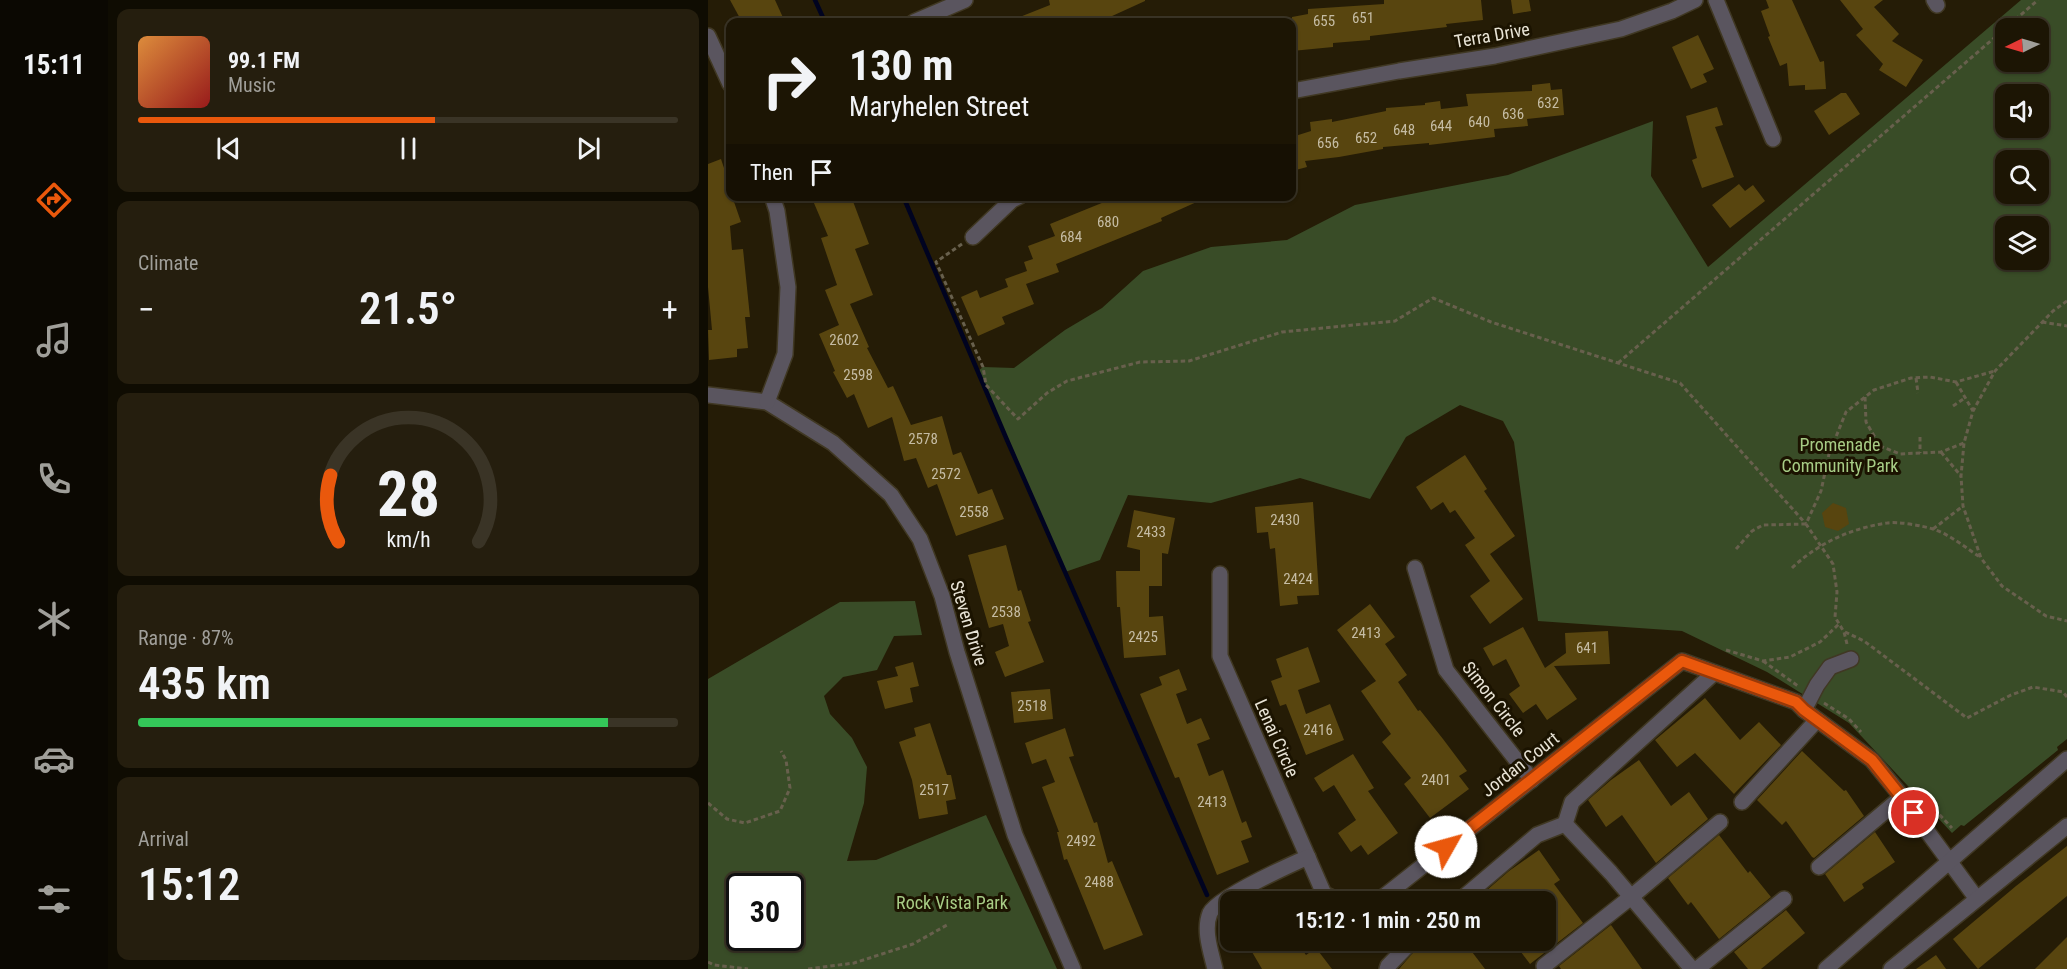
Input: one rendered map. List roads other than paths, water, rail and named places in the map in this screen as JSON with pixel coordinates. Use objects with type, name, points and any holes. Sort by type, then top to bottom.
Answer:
[{"type":"street","points":[[926,0],[934,18]]},
{"type":"street","points":[[936,18],[965,0]]},
{"type":"street","name":"Terra Drive","points":[[1296,90],[1495,56],[1621,29],[1672,11],[1695,0]]},
{"type":"street","points":[[1716,0],[1773,139]]},
{"type":"street","points":[[708,36],[726,75]]},
{"type":"street","points":[[767,402],[785,354],[788,287],[774,201]]},
{"type":"street","points":[[973,237],[1011,201]]},
{"type":"street","name":"Steven Drive","points":[[708,395],[767,402],[833,444],[891,495],[920,539],[942,596],[957,652],[1015,836],[1073,969]]},
{"type":"street","name":"Simon Circle","points":[[1415,568],[1446,670],[1532,780]]},
{"type":"street","name":"Lenai Circle","points":[[1220,574],[1220,656],[1323,891]]},
{"type":"street","points":[[1804,710],[1817,685],[1830,667],[1851,659]]},
{"type":"street","name":"Jordan Court","points":[[1391,891],[1682,661],[1714,673]]},
{"type":"street","points":[[1565,824],[1572,802],[1714,673],[1796,702],[1872,760],[1977,899]]},
{"type":"street","points":[[1742,802],[1817,720]]},
{"type":"street","points":[[1826,969],[2067,759]]},
{"type":"street","points":[[1819,867],[1902,797]]},
{"type":"street","points":[[1544,966],[1720,822]]},
{"type":"street","points":[[1565,824],[1611,873],[1692,969]]},
{"type":"street","points":[[1471,891],[1538,835],[1565,824]]},
{"type":"street","points":[[1891,969],[2067,826]]},
{"type":"street","points":[[1215,969],[1208,938],[1211,912],[1221,902],[1308,857]]},
{"type":"street","points":[[1697,969],[1784,899]]},
{"type":"street","points":[[1387,969],[1402,951]]},
{"type":"waterway","points":[[815,0],[823,18]]},
{"type":"waterway","points":[[905,201],[1007,440],[1207,895]]},
{"type":"park label","name":"Promenade Community Park","points":[[1840,454]]},
{"type":"park label","name":"Rock Vista Park","points":[[952,902]]}]
